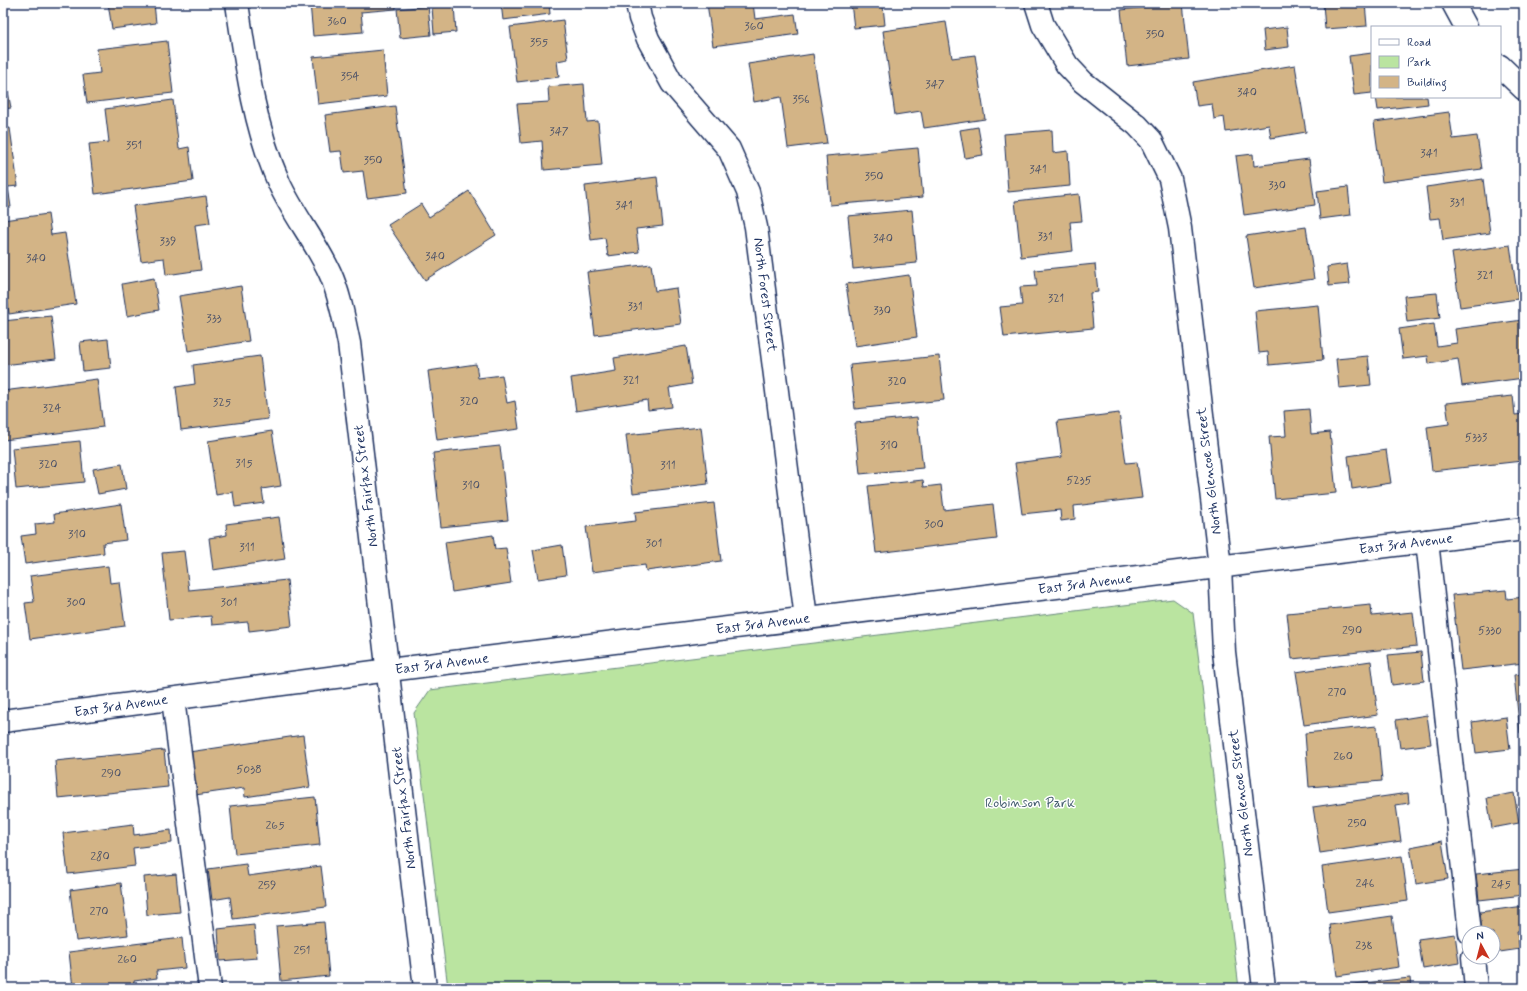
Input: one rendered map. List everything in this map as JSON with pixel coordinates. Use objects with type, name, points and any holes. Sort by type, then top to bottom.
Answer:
[{"type":"street","name":"North Fairfax Street","points":[[237,3],[250,88],[263,137],[280,183],[330,273],[338,293],[346,329],[350,351],[389,670],[425,988]]},
{"type":"street","name":"North Forest Street","points":[[637,3],[640,18],[648,39],[672,83],[729,149],[748,192],[756,227],[806,618]]},
{"type":"street","name":"North Glencoe Street","points":[[1036,3],[1043,25],[1067,65],[1083,82],[1137,125],[1151,140],[1170,179],[1180,228],[1220,567],[1224,652],[1264,988]]},
{"type":"street","points":[[1453,3],[1465,26]]},
{"type":"street","points":[[1501,67],[1524,89]]},
{"type":"street","name":"East 3rd Avenue","points":[[3,721],[389,670],[1524,529]]},
{"type":"street","points":[[1427,541],[1469,925]]},
{"type":"street","points":[[174,699],[210,988]]},
{"type":"street","points":[[1474,965],[1476,988]]},
{"type":"green space","name":"Robinson Park","points":[[1173,599],[1193,613],[1239,988],[448,988],[414,713],[430,690]]},
{"type":"building","points":[[93,3],[108,3],[93,6]]},
{"type":"building","points":[[108,3],[154,3],[156,23],[112,29]]},
{"type":"building","points":[[310,3],[396,3],[396,9],[361,12],[363,32],[313,36]]},
{"type":"building","points":[[501,3],[549,3],[550,14],[503,20]]},
{"type":"building","points":[[707,3],[753,3],[755,19],[795,14],[798,34],[713,46]]},
{"type":"building","points":[[851,3],[905,3],[883,6],[885,25],[854,28]]},
{"type":"building","points":[[1183,3],[1189,59],[1127,66],[1121,10]]},
{"type":"building","points":[[1323,3],[1365,3],[1367,26],[1325,29]]},
{"type":"building","points":[[454,5],[456,32],[434,34],[432,7]]},
{"type":"building","points":[[428,6],[431,35],[400,38],[397,9]]},
{"type":"building","points":[[563,20],[568,59],[557,61],[559,77],[517,82],[510,27]]},
{"type":"building","points":[[946,22],[952,58],[975,55],[985,119],[924,128],[921,111],[895,115],[883,31]]},
{"type":"building","points":[[1287,27],[1289,47],[1265,50],[1263,30]]},
{"type":"building","points":[[167,41],[173,93],[87,103],[83,75],[100,73],[97,49]]},
{"type":"building","points":[[383,50],[387,96],[318,104],[313,57]]},
{"type":"building","points":[[1371,53],[1371,93],[1354,95],[1349,56]]},
{"type":"building","points":[[813,54],[827,143],[788,148],[781,97],[754,102],[748,64]]},
{"type":"building","points":[[3,64],[11,108],[3,109]]},
{"type":"building","points":[[1295,65],[1306,132],[1271,138],[1269,125],[1226,132],[1224,117],[1214,119],[1212,104],[1197,106],[1193,82]]},
{"type":"building","points":[[584,84],[587,122],[598,121],[602,165],[544,170],[542,141],[521,143],[517,104],[549,102],[548,87]]},
{"type":"building","points":[[1376,98],[1427,98],[1428,104],[1378,110]]},
{"type":"building","points":[[173,100],[179,149],[189,147],[193,181],[95,194],[89,144],[109,142],[105,109]]},
{"type":"building","points":[[395,106],[407,193],[367,198],[363,171],[344,173],[341,151],[330,152],[325,115]]},
{"type":"building","points":[[1449,112],[1453,139],[1477,136],[1482,169],[1382,182],[1374,122]]},
{"type":"building","points":[[978,127],[983,155],[965,158],[960,130]]},
{"type":"building","points":[[10,128],[18,186],[8,187],[11,207],[3,208],[3,129]]},
{"type":"building","points":[[1052,130],[1053,153],[1068,151],[1070,186],[1008,192],[1004,134]]},
{"type":"building","points":[[918,148],[923,197],[830,205],[826,156]]},
{"type":"building","points":[[1253,154],[1254,166],[1309,159],[1315,205],[1244,215],[1236,156]]},
{"type":"building","points":[[657,177],[663,226],[636,229],[639,252],[608,256],[605,238],[591,240],[585,186]]},
{"type":"building","points":[[1483,179],[1490,233],[1443,240],[1440,218],[1430,219],[1426,187]]},
{"type":"building","points":[[1348,187],[1351,215],[1320,219],[1317,191]]},
{"type":"building","points":[[469,191],[496,235],[425,280],[388,225],[421,204],[429,217]]},
{"type":"building","points":[[1079,194],[1082,221],[1070,222],[1073,251],[1021,257],[1015,201]]},
{"type":"building","points":[[206,196],[210,223],[195,225],[201,270],[166,275],[164,258],[141,261],[133,206]]},
{"type":"building","points":[[912,210],[917,263],[853,269],[848,216]]},
{"type":"building","points":[[48,214],[51,235],[65,233],[76,304],[9,314],[5,283],[3,283],[3,220]]},
{"type":"building","points":[[1306,227],[1314,279],[1254,288],[1246,236]]},
{"type":"building","points":[[1510,245],[1518,299],[1460,307],[1452,253]]},
{"type":"building","points":[[651,264],[655,291],[676,288],[681,324],[595,335],[587,272]]},
{"type":"building","points":[[1095,264],[1098,292],[1090,293],[1093,328],[1004,337],[1000,307],[1022,305],[1020,287],[1037,286],[1035,270]]},
{"type":"building","points":[[1347,264],[1350,284],[1329,286],[1327,267]]},
{"type":"building","points":[[909,275],[917,337],[855,346],[846,284]]},
{"type":"building","points":[[154,278],[159,310],[127,316],[122,284]]},
{"type":"building","points":[[241,286],[249,341],[188,351],[179,296]]},
{"type":"building","points":[[1437,293],[1440,318],[1407,322],[1404,296]]},
{"type":"building","points":[[1318,305],[1323,360],[1269,365],[1268,352],[1259,353],[1255,311]]},
{"type":"building","points":[[51,316],[56,359],[3,365],[3,321]]},
{"type":"building","points":[[1523,320],[1524,378],[1462,386],[1458,359],[1429,364],[1428,356],[1403,359],[1399,329],[1434,324],[1437,346],[1457,343],[1455,329]]},
{"type":"building","points":[[108,339],[111,368],[83,371],[80,342]]},
{"type":"building","points":[[686,346],[692,384],[669,388],[672,407],[648,410],[647,400],[576,411],[571,378],[616,371],[614,358]]},
{"type":"building","points":[[260,356],[268,419],[181,430],[176,387],[195,384],[193,365]]},
{"type":"building","points":[[939,356],[944,400],[855,409],[850,365]]},
{"type":"building","points":[[1368,356],[1371,385],[1339,388],[1336,359]]},
{"type":"building","points":[[476,364],[478,378],[502,375],[507,403],[515,401],[519,429],[437,440],[428,371]]},
{"type":"building","points":[[97,379],[103,427],[4,440],[3,391]]},
{"type":"building","points":[[1513,396],[1515,415],[1524,414],[1524,449],[1521,450],[1522,461],[1432,471],[1427,427],[1449,424],[1446,403]]},
{"type":"building","points":[[1309,409],[1311,434],[1330,432],[1336,493],[1275,499],[1269,437],[1286,436],[1284,411]]},
{"type":"building","points":[[1119,413],[1126,463],[1137,462],[1142,498],[1074,506],[1075,519],[1061,521],[1060,510],[1022,514],[1015,463],[1062,457],[1057,421]]},
{"type":"building","points":[[917,417],[923,468],[860,474],[855,423]]},
{"type":"building","points":[[701,427],[708,484],[633,493],[626,435]]},
{"type":"building","points":[[272,431],[281,486],[262,489],[264,503],[235,507],[233,492],[216,495],[208,441]]},
{"type":"building","points":[[80,441],[84,482],[16,489],[12,448]]},
{"type":"building","points":[[500,446],[508,520],[441,527],[433,453]]},
{"type":"building","points":[[1386,450],[1391,483],[1352,489],[1348,456]]},
{"type":"building","points":[[122,464],[126,489],[98,494],[93,469]]},
{"type":"building","points":[[923,480],[924,487],[941,485],[944,510],[993,504],[997,539],[876,553],[868,486]]},
{"type":"building","points":[[714,503],[721,561],[646,571],[645,565],[592,572],[586,527],[636,521],[635,512]]},
{"type":"building","points":[[121,504],[126,540],[103,543],[104,553],[25,564],[21,536],[36,534],[35,524],[55,522],[54,514]]},
{"type":"building","points":[[279,517],[285,559],[213,570],[209,538],[227,535],[226,524]]},
{"type":"building","points":[[493,535],[495,549],[506,548],[511,583],[452,592],[445,542]]},
{"type":"building","points":[[562,545],[566,575],[538,579],[533,550]]},
{"type":"building","points":[[184,551],[189,590],[287,580],[292,626],[249,631],[248,622],[212,625],[211,616],[169,620],[162,553]]},
{"type":"building","points":[[108,566],[110,583],[119,582],[125,626],[30,639],[25,603],[34,602],[30,576]]},
{"type":"building","points":[[1506,590],[1507,599],[1524,597],[1524,663],[1461,670],[1452,595]]},
{"type":"building","points":[[1371,605],[1372,616],[1413,612],[1417,646],[1292,659],[1287,613]]},
{"type":"building","points":[[1421,652],[1424,681],[1392,685],[1388,655]]},
{"type":"building","points":[[1371,661],[1378,715],[1304,725],[1296,672]]},
{"type":"building","points":[[1524,674],[1524,732],[1520,733],[1514,675]]},
{"type":"building","points":[[1427,715],[1431,744],[1400,748],[1396,720]]},
{"type":"building","points":[[1506,717],[1510,749],[1476,753],[1472,722]]},
{"type":"building","points":[[1377,726],[1382,781],[1309,787],[1305,733]]},
{"type":"building","points":[[303,735],[310,787],[245,797],[244,788],[195,795],[189,752]]},
{"type":"building","points":[[164,750],[168,787],[58,798],[55,761]]},
{"type":"building","points":[[1408,793],[1409,803],[1396,805],[1401,841],[1320,853],[1313,807]]},
{"type":"building","points":[[1514,793],[1519,823],[1492,828],[1487,798]]},
{"type":"building","points":[[315,797],[320,845],[235,854],[230,806]]},
{"type":"building","points":[[133,824],[134,835],[171,830],[172,843],[133,848],[135,866],[68,874],[63,833]]},
{"type":"building","points":[[1442,841],[1448,879],[1416,884],[1410,847]]},
{"type":"building","points":[[1402,856],[1408,901],[1328,912],[1322,867]]},
{"type":"building","points":[[246,864],[248,876],[321,866],[326,907],[233,919],[230,897],[212,900],[208,869]]},
{"type":"building","points":[[1524,869],[1524,895],[1479,900],[1476,874]]},
{"type":"building","points":[[176,874],[180,912],[147,915],[144,877]]},
{"type":"building","points":[[121,883],[128,935],[76,941],[70,890]]},
{"type":"building","points":[[1524,906],[1524,930],[1517,931],[1520,949],[1501,952],[1501,925],[1481,925],[1480,912]]},
{"type":"building","points":[[1392,916],[1399,967],[1337,976],[1330,925]]},
{"type":"building","points":[[324,922],[329,976],[281,981],[276,926]]},
{"type":"building","points":[[254,925],[257,958],[220,961],[218,929]]},
{"type":"building","points":[[1455,934],[1459,963],[1423,969],[1418,939]]},
{"type":"building","points":[[182,938],[185,968],[156,971],[157,978],[134,981],[135,988],[73,988],[69,952]]},
{"type":"building","points":[[1410,978],[1411,988],[1335,988],[1335,986]]}]
